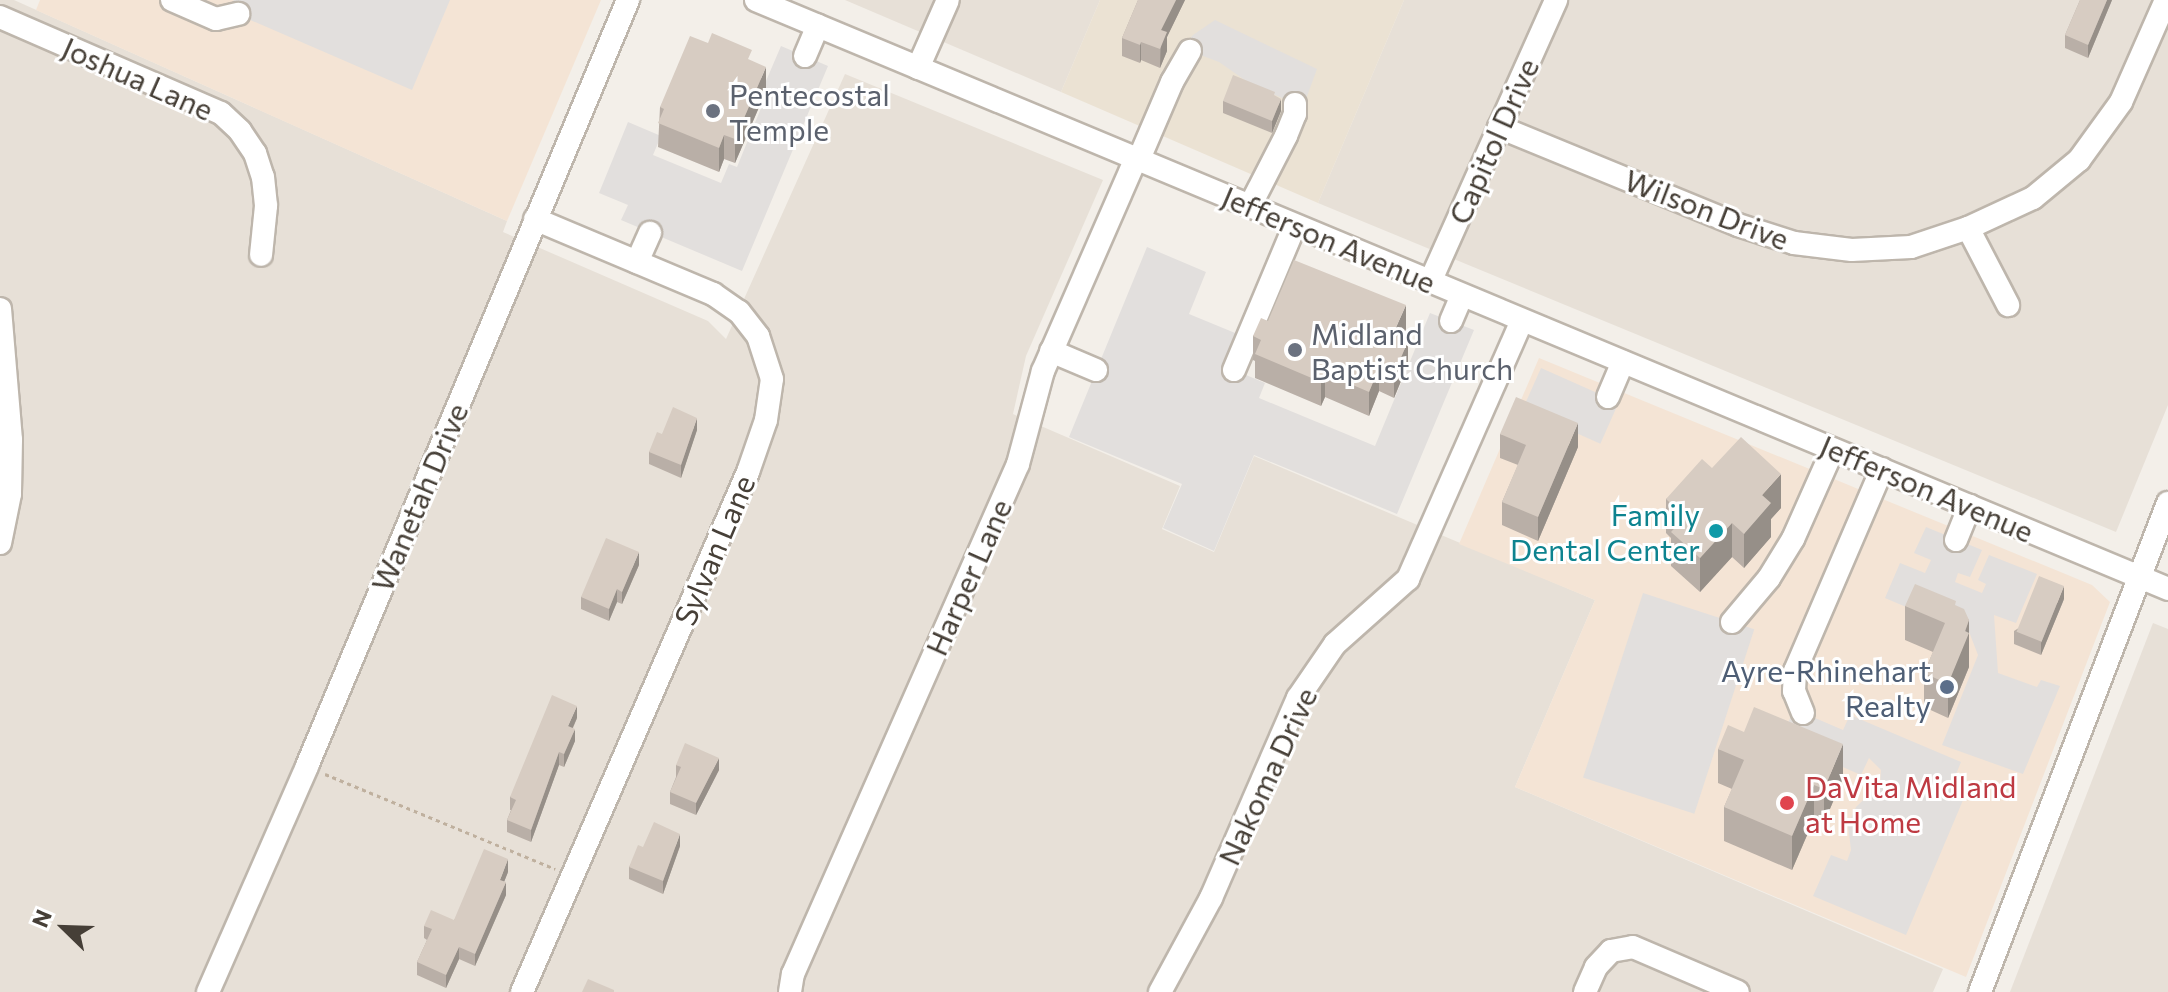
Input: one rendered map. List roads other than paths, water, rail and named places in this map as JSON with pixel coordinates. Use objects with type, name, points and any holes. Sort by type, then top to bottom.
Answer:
[{"type":"street","points":[[0,11],[5,0]]},
{"type":"street","points":[[172,0],[216,19],[238,14]]},
{"type":"street","name":"Wanetah Drive","points":[[208,992],[307,766],[628,0]]},
{"type":"street","name":"Jefferson Avenue","points":[[756,0],[2168,589]]},
{"type":"street","points":[[918,68],[948,0]]},
{"type":"street","name":"Capitol Drive","points":[[1430,282],[1556,0]]},
{"type":"street","name":"Wilson Drive","points":[[1499,127],[1738,225],[1794,243],[1852,250],[1911,247],[1968,228],[2033,198],[2079,160],[2121,102],[2166,0]]},
{"type":"street","name":"Joshua Lane","points":[[0,17],[221,113],[240,131],[255,153],[263,177],[266,206],[261,255]]},
{"type":"street","points":[[805,56],[818,26]]},
{"type":"street","name":"Harper Lane","points":[[790,992],[793,974],[1018,464],[1051,351],[1172,82],[1190,51]]},
{"type":"street","points":[[1250,206],[1286,136],[1295,114],[1295,104]]},
{"type":"street","name":"Sylvan Lane","points":[[522,992],[748,472],[766,420],[772,379],[758,336],[739,312],[713,294],[535,219]]},
{"type":"street","points":[[1233,366],[1295,225]]},
{"type":"street","points":[[1968,228],[2008,305]]},
{"type":"street","points":[[637,262],[650,233]]},
{"type":"street","points":[[1451,321],[1462,295]]},
{"type":"street","points":[[0,309],[11,440],[10,494],[0,543]]},
{"type":"street","name":"Nakoma Drive","points":[[1160,992],[1211,898],[1298,698],[1335,644],[1408,579],[1522,321]]},
{"type":"street","points":[[1051,351],[1096,370]]},
{"type":"street","points":[[1608,397],[1623,362]]},
{"type":"street","points":[[1732,622],[1769,578],[1793,539],[1833,449]]},
{"type":"street","points":[[1803,713],[1794,691],[1795,671],[1882,469]]},
{"type":"street","points":[[1980,992],[2168,503]]},
{"type":"street","points":[[1956,540],[1970,506]]},
{"type":"street","points":[[1585,992],[1596,967],[1611,951],[1633,947],[1738,992]]},
{"type":"place","name":"Pentecostal Temple","points":[[713,111]]},
{"type":"place","name":"Midland Baptist Church","points":[[1295,350]]},
{"type":"place","name":"Family Dental Center","points":[[1716,531]]},
{"type":"place","name":"Ayre-Rhinehart Realty","points":[[1947,687]]},
{"type":"place","name":"DaVita Midland at Home","points":[[1787,803]]}]
